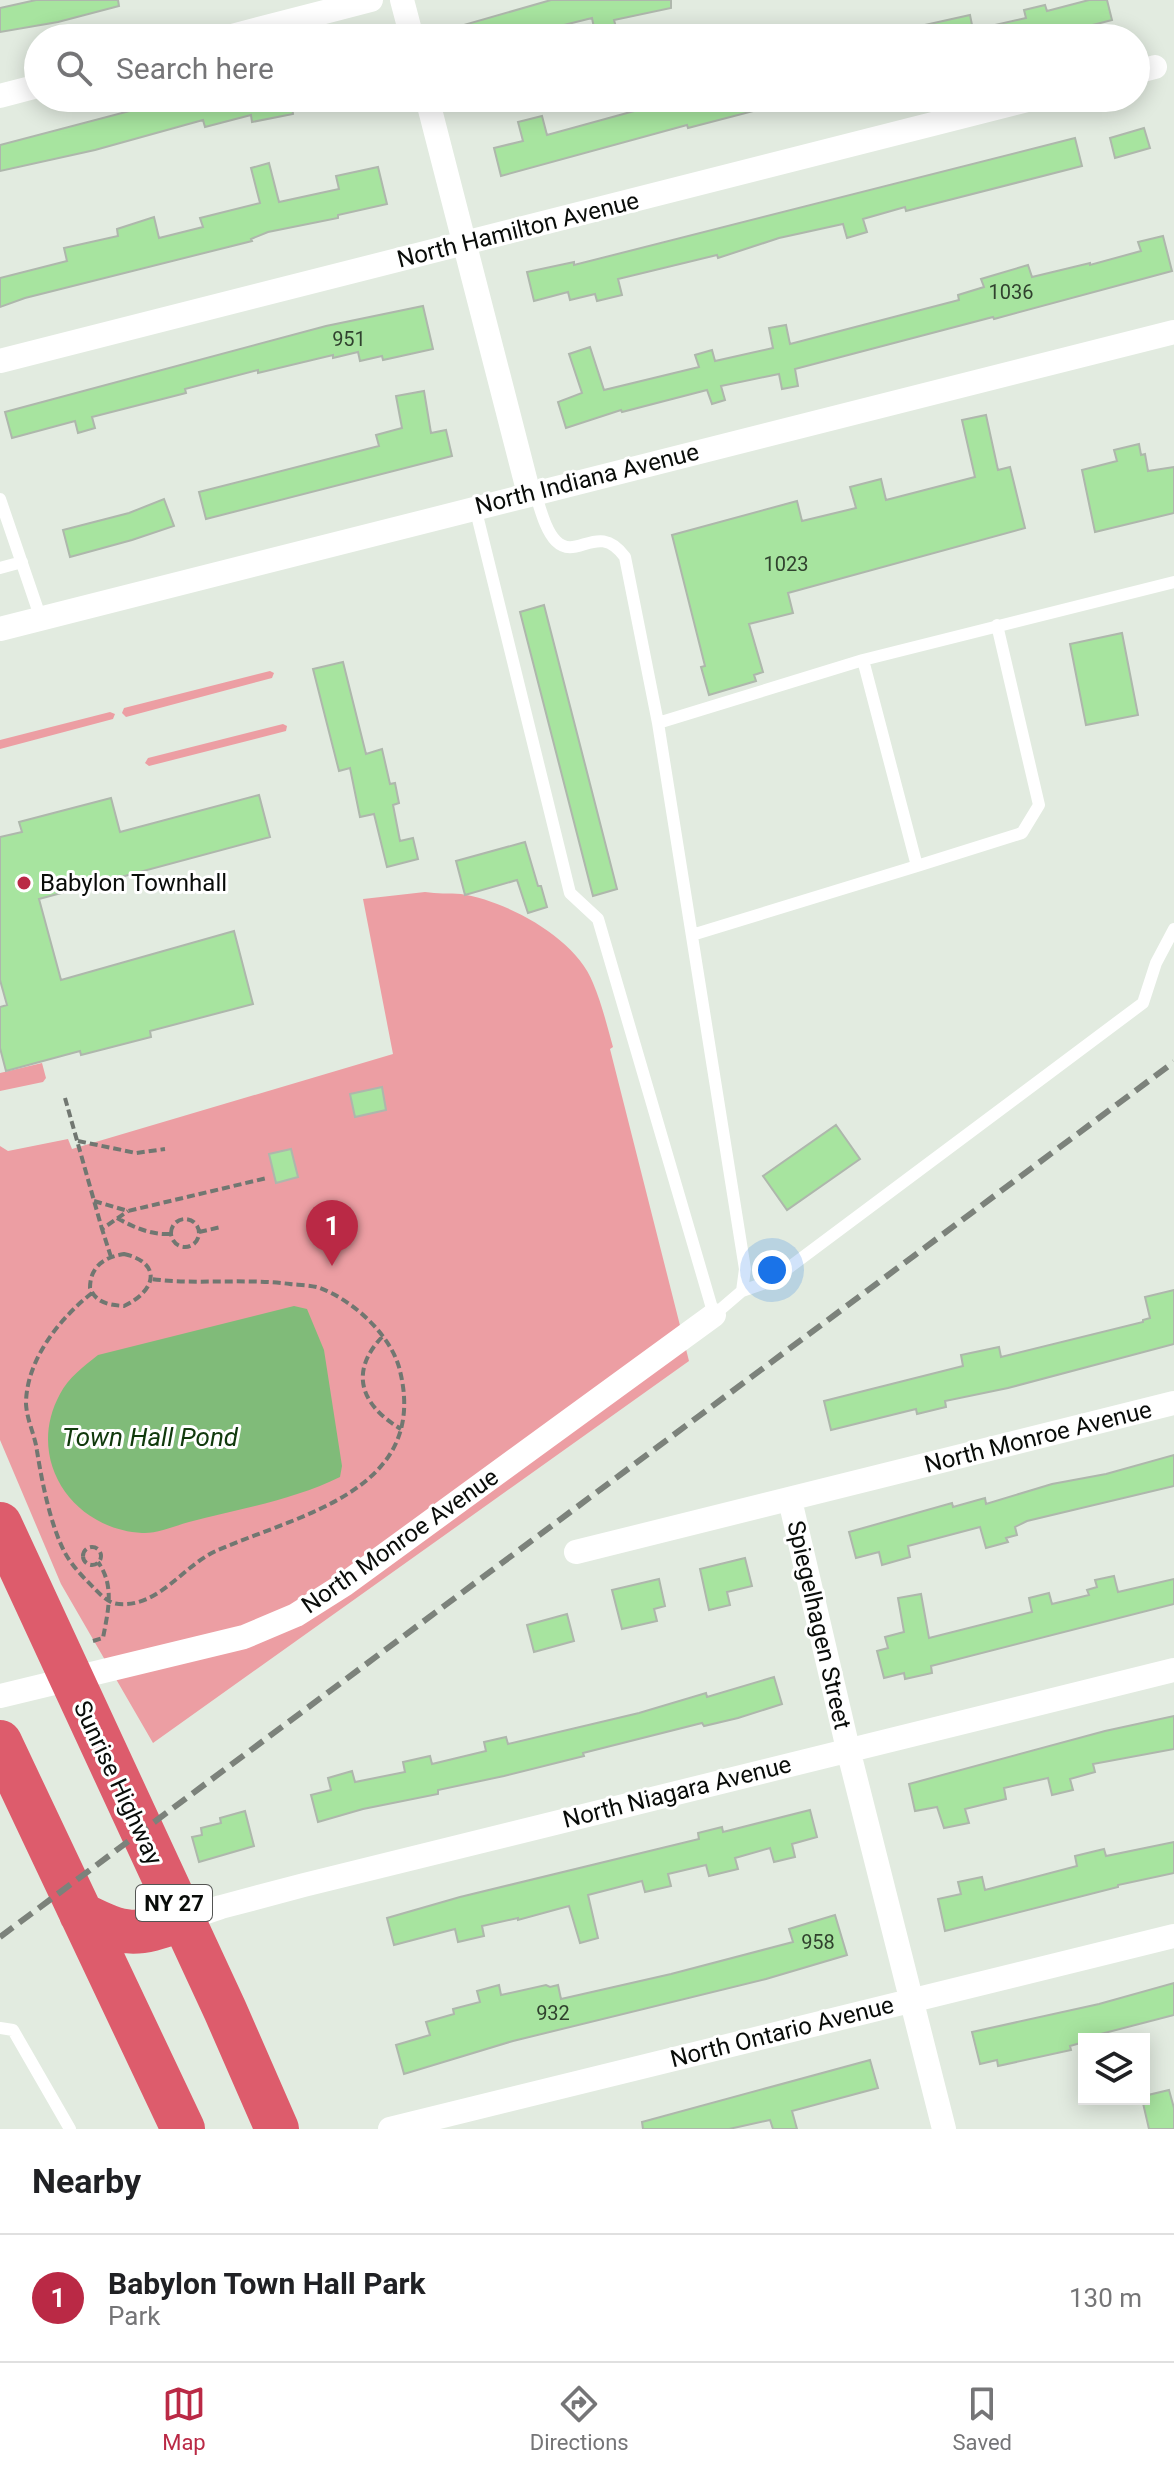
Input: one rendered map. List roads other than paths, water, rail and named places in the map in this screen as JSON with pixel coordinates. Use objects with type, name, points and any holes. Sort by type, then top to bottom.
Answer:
[{"type":"highway","name":"Sunrise Highway","points":[[0,1524],[277,2129]]},
{"type":"highway","points":[[0,1742],[183,2129]]},
{"type":"highway","points":[[81,1914],[110,1929],[128,1933],[151,1930],[182,1920]]},
{"type":"street","points":[[278,24],[371,0]]},
{"type":"street","points":[[402,0],[408,24]]},
{"type":"street","points":[[0,96],[24,90]]},
{"type":"street","points":[[431,112],[532,493]]},
{"type":"street","name":"North Hamilton Avenue","points":[[0,361],[980,112]]},
{"type":"street","name":"North Indiana Avenue","points":[[0,629],[1174,332]]},
{"type":"street","name":"North Monroe Avenue","points":[[0,1696],[244,1637],[308,1608],[714,1315]]},
{"type":"street","name":"North Monroe Avenue","points":[[576,1552],[1174,1403]]},
{"type":"street","name":"Spiegelhagen Street","points":[[790,1500],[911,2000]]},
{"type":"street","name":"North Niagara Avenue","points":[[182,1920],[304,1885],[1174,1670]]},
{"type":"street","name":"North Ontario Avenue","points":[[390,2129],[1174,1936]]},
{"type":"street","points":[[911,2000],[944,2129]]},
{"type":"lane","points":[[532,493],[558,543],[569,548],[598,540],[611,542],[625,557],[658,723],[692,935],[745,1269],[742,1291]]},
{"type":"lane","points":[[0,499],[41,619]]},
{"type":"lane","points":[[475,507],[570,893],[598,919],[714,1315],[742,1291],[771,1281],[1143,1003],[1156,963],[1174,929]]},
{"type":"lane","points":[[0,568],[22,562]]},
{"type":"lane","points":[[658,723],[863,660],[1174,582]]},
{"type":"lane","points":[[692,935],[1022,833],[1039,805],[997,625]]},
{"type":"lane","points":[[863,660],[917,866]]},
{"type":"lane","points":[[0,2028],[13,2030],[70,2129]]},
{"type":"water","name":"Town Hall Pond","points":[[294,1306],[307,1309],[324,1350],[342,1466],[340,1477],[285,1498],[147,1533],[117,1529],[94,1519],[76,1504],[61,1486],[52,1465],[48,1442],[51,1418],[60,1394],[77,1373],[98,1355]]},
{"type":"railway","points":[[0,1937],[1174,1062]]},
{"type":"place","name":"Babylon Townhall","points":[[24,883]]},
{"type":"place","name":"Babylon Town Hall Park","points":[[332,1266]]}]
